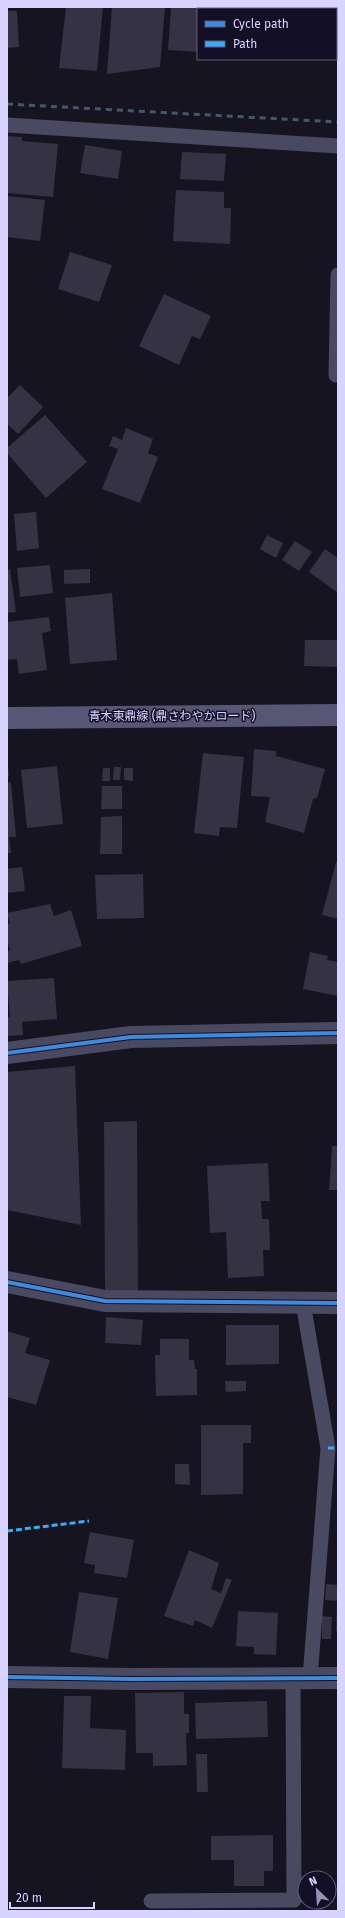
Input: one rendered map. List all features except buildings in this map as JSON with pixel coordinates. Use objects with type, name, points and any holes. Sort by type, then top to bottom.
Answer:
[{"type":"main road","name":"青木東鼎線 (鼎さわやかロード)","points":[[7,718],[338,715]]},
{"type":"street","points":[[7,1053],[131,1037],[338,1032]]},
{"type":"street","points":[[7,1282],[105,1301],[338,1303]]},
{"type":"street","points":[[7,1677],[130,1679],[338,1678]]},
{"type":"lane","points":[[7,125],[338,146]]},
{"type":"lane","points":[[336,375],[338,275]]},
{"type":"lane","points":[[151,1901],[294,1905],[301,1678],[328,1448],[303,1303]]},
{"type":"railway","points":[[7,104],[338,122]]},
{"type":"marked path","points":[[328,1448],[338,1448]]},
{"type":"marked path","points":[[7,1531],[89,1521]]},
{"type":"cycle path","points":[[7,1053],[131,1037],[338,1033]]},
{"type":"cycle path","points":[[7,1282],[105,1301],[338,1303]]},
{"type":"cycle path","points":[[7,1677],[130,1679],[338,1678]]}]
